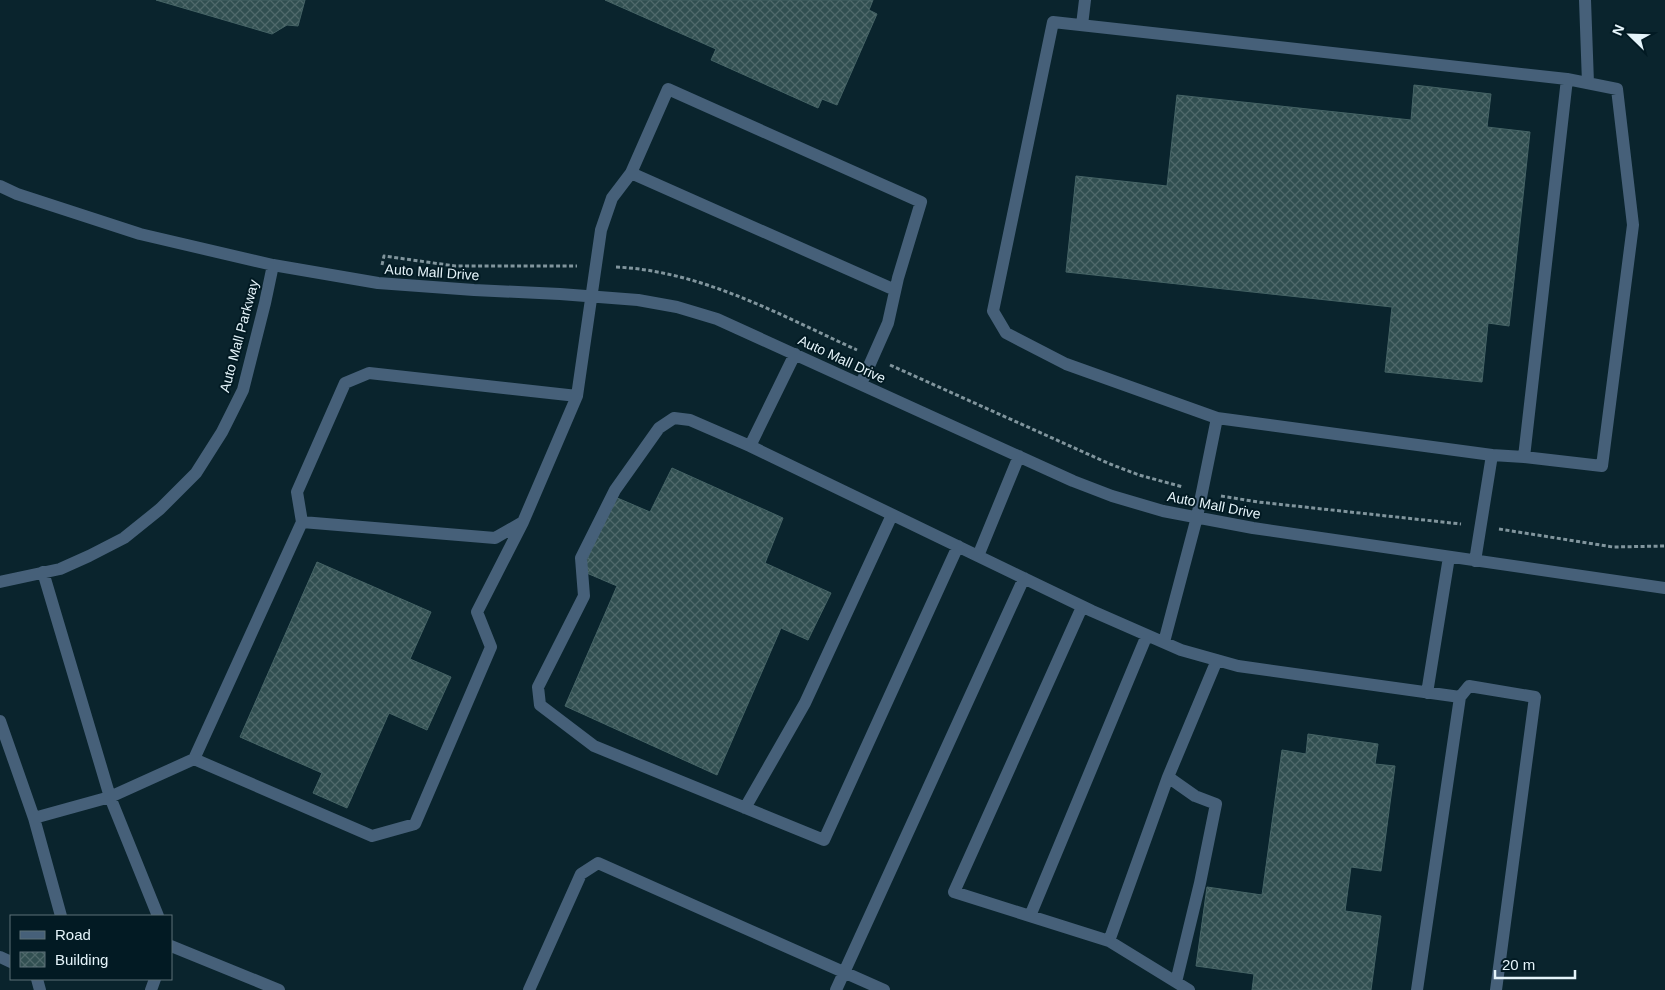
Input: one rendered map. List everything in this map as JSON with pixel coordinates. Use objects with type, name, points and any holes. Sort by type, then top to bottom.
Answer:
[{"type":"street","points":[[1082,25],[1085,0]]},
{"type":"street","points":[[1585,0],[1588,83]]},
{"type":"street","points":[[1053,22],[1082,25],[1567,79],[1617,89],[1633,225],[1602,466],[1492,454],[1217,418],[1066,364],[1006,332],[993,311],[1053,22]]},
{"type":"street","points":[[1524,457],[1567,79]]},
{"type":"street","points":[[194,759],[372,836],[414,824],[491,647],[477,612],[523,522],[577,396],[601,230],[612,198],[631,173],[668,89],[922,202],[895,290],[888,323],[861,384]]},
{"type":"street","points":[[631,173],[895,290]]},
{"type":"street","name":"Auto Mall Drive","points":[[0,186],[17,194],[140,234],[273,265],[378,283],[638,300],[677,307],[717,319],[1019,456],[1112,496],[1163,511],[1253,528],[1665,588]]},
{"type":"street","name":"Auto Mall Parkway","points":[[0,582],[60,569],[124,538],[160,509],[196,474],[222,432],[244,390],[273,265]]},
{"type":"street","points":[[750,446],[795,354]]},
{"type":"street","points":[[34,818],[110,797],[194,759],[302,522],[297,492],[345,384],[369,373],[577,396]]},
{"type":"street","points":[[958,546],[824,840],[594,746],[540,705],[538,687],[584,596],[580,558],[616,490],[659,428],[674,418],[690,420],[750,446],[892,514],[958,546],[978,556],[1024,578],[1082,607],[1181,650],[1238,666],[1460,697]]},
{"type":"street","points":[[1164,642],[1197,517],[1217,418]]},
{"type":"street","points":[[1475,561],[1492,454]]},
{"type":"street","points":[[978,556],[1019,456]]},
{"type":"street","points":[[745,808],[805,703],[892,514]]},
{"type":"street","points":[[302,522],[495,538],[523,522]]},
{"type":"street","points":[[1427,693],[1449,557]]},
{"type":"street","points":[[43,572],[110,797],[158,915]]},
{"type":"street","points":[[836,990],[1024,578]]},
{"type":"street","points":[[1082,607],[954,892],[1109,941],[1189,990]]},
{"type":"street","points":[[1030,916],[1147,635]]},
{"type":"street","points":[[1109,941],[1168,777],[1217,660]]},
{"type":"street","points":[[1417,990],[1460,697],[1469,686],[1535,697],[1496,990]]},
{"type":"street","points":[[0,721],[34,818],[61,915]]},
{"type":"street","points":[[1168,777],[1195,796],[1216,804],[1200,883],[1176,982]]},
{"type":"street","points":[[529,990],[581,874],[598,863],[884,990]]},
{"type":"street","points":[[172,946],[279,990]]},
{"type":"path","points":[[378,283],[384,256],[455,266],[596,266],[636,268],[696,281],[738,296],[1110,464],[1139,475],[1202,492],[1258,502],[1480,526],[1613,547],[1665,546]]},
{"type":"building","points":[[156,0],[305,0],[298,26],[287,25],[272,34]]},
{"type":"building","points":[[605,0],[873,0],[869,10],[877,14],[837,105],[822,99],[818,108],[711,60],[716,49]]},
{"type":"building","points":[[1414,85],[1491,94],[1487,127],[1530,132],[1509,326],[1488,323],[1482,382],[1385,372],[1392,307],[1066,272],[1076,176],[1167,186],[1177,95],[1411,120]]},
{"type":"building","points":[[672,468],[783,518],[765,563],[831,593],[808,640],[781,628],[717,775],[565,706],[617,586],[582,571],[615,497],[650,512]]},
{"type":"building","points":[[317,562],[431,612],[410,659],[451,677],[427,730],[389,713],[347,808],[313,793],[322,773],[240,737]]},
{"type":"building","points":[[1308,734],[1378,744],[1375,764],[1395,766],[1381,871],[1351,867],[1345,911],[1381,916],[1371,990],[1252,990],[1254,974],[1196,966],[1207,887],[1262,895],[1282,750],[1306,754]]}]
